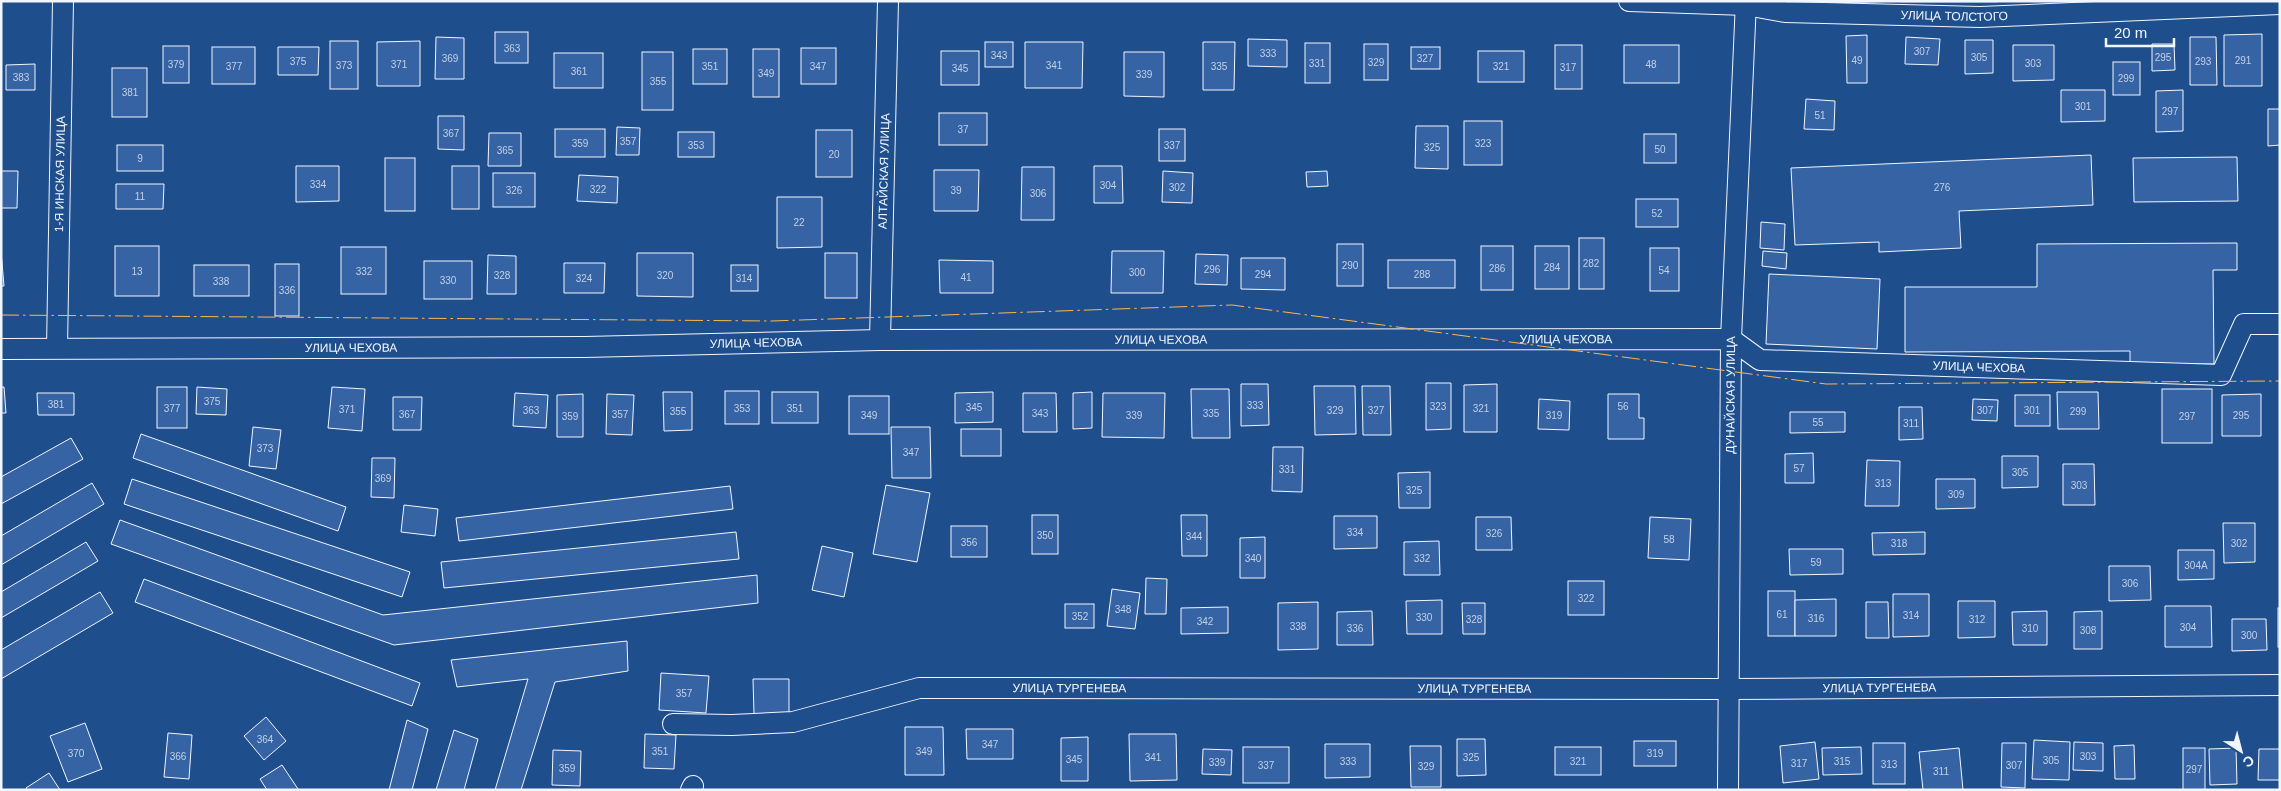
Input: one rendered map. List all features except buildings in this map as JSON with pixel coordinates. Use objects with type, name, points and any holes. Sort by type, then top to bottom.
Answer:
[{"type":"street","name":"1-Я ИНСКАЯ УЛИЦА","points":[[56,348],[63,1]]},
{"type":"street","name":"АЛТАЙСКАЯ УЛИЦА","points":[[880,340],[888,1]]},
{"type":"street","name":"УЛИЦА ТОЛСТОГО","points":[[1629,1],[1746,3],[1785,12],[1980,17],[2280,4]]},
{"type":"street","name":"ДУНАЙСКАЯ УЛИЦА","points":[[1728,790],[1731,339],[1746,3]]},
{"type":"street","name":"УЛИЦА ЧЕХОВА","points":[[1,349],[585,347],[880,340],[1731,339],[1760,360],[2221,375],[2244,324],[2280,324]]},
{"type":"street","name":"УЛИЦА ТУРГЕНЕВА","points":[[673,724],[732,725],[793,722],[919,688],[1730,689],[2280,685]]},
{"type":"wall","points":[[1900,1],[1997,1]]},
{"type":"power","points":[[1,315],[772,321],[1232,305],[1826,384],[2280,381]]}]
